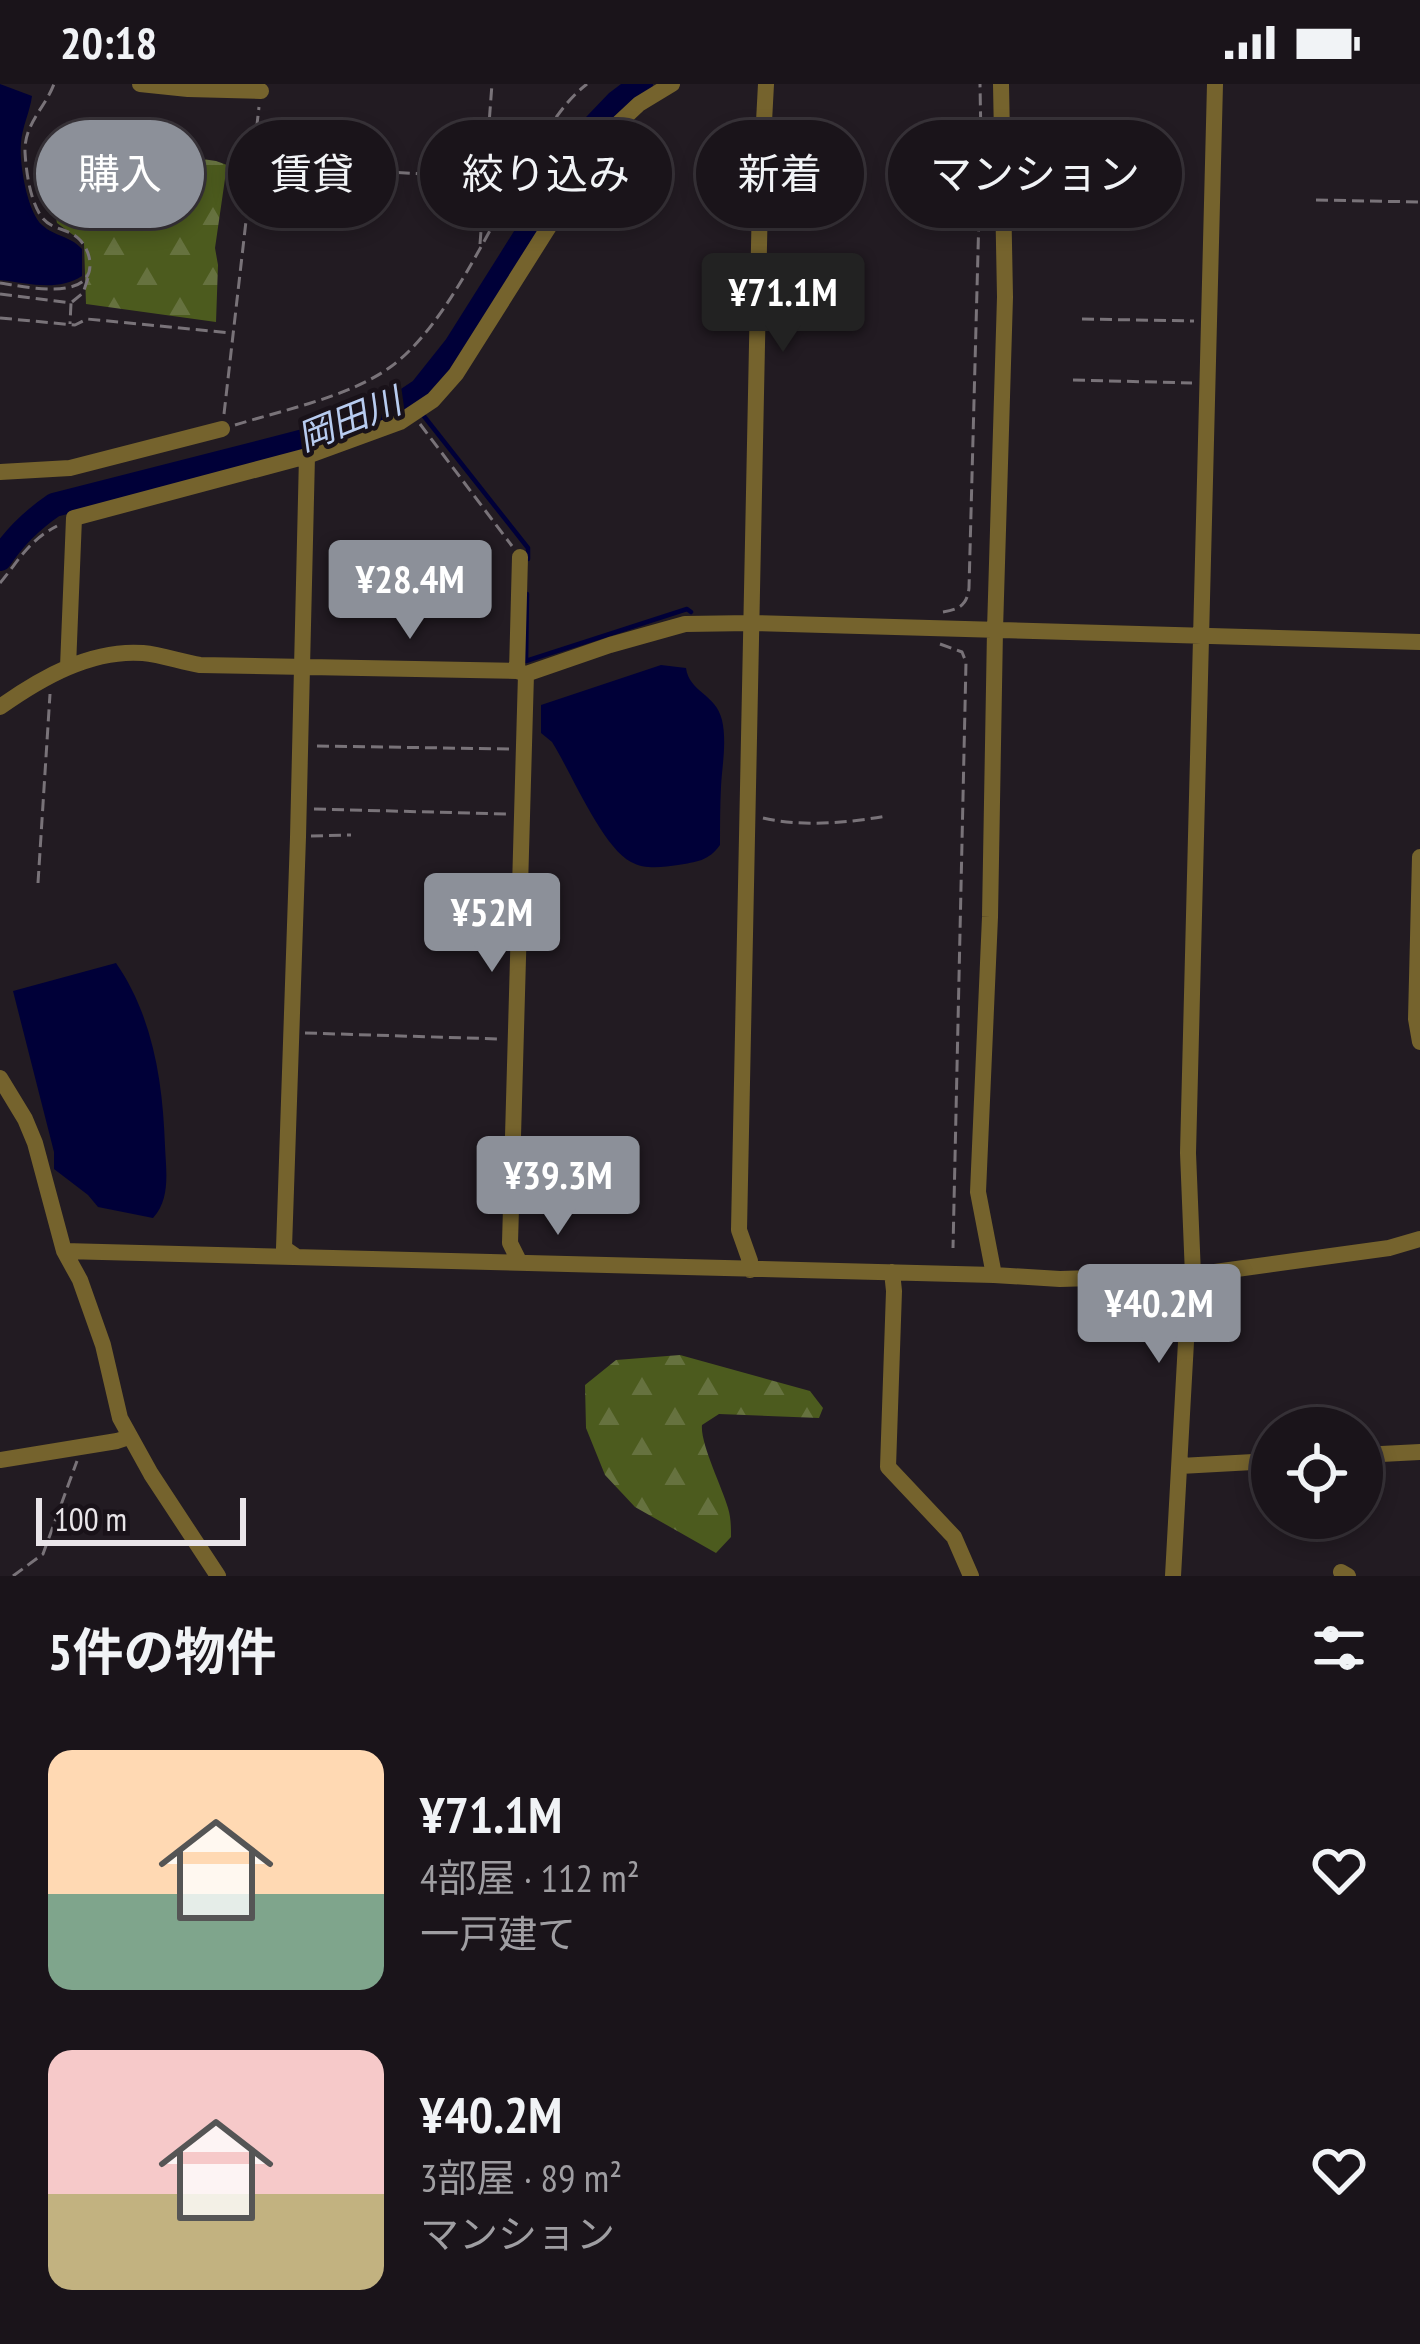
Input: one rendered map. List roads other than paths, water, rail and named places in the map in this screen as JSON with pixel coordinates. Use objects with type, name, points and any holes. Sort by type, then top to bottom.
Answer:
[{"type":"street","points":[[140,84],[261,92]]},
{"type":"street","points":[[68,668],[74,518],[307,456],[400,422],[434,400],[456,374],[608,133],[672,84]]},
{"type":"street","points":[[750,1270],[739,1230],[766,84]]},
{"type":"street","points":[[994,1275],[978,1192],[991,917],[1006,297],[1001,84]]},
{"type":"street","points":[[1173,1576],[1193,1275],[1188,1153],[1215,84]]},
{"type":"street","points":[[0,472],[70,468],[223,429]]},
{"type":"street","points":[[297,1258],[284,1248],[307,456]]},
{"type":"street","points":[[520,557],[525,750],[510,1243],[520,1263]]},
{"type":"street","points":[[0,707],[47,677],[112,654],[137,653],[200,665],[522,672],[686,624],[1420,642]]},
{"type":"street","points":[[1420,857],[1416,1019],[1420,1042]]},
{"type":"street","points":[[0,1078],[35,1143],[64,1251],[85,1292],[116,1407],[129,1437],[218,1576]]},
{"type":"street","points":[[64,1251],[1060,1279],[1193,1275],[1420,1239]]},
{"type":"street","points":[[892,1273],[888,1467],[954,1538],[971,1576]]},
{"type":"street","points":[[0,1460],[129,1437]]},
{"type":"street","points":[[1383,1454],[1420,1452]]},
{"type":"street","points":[[1180,1466],[1251,1462]]},
{"type":"waterway","name":"岡田川","points":[[0,559],[24,529],[54,505],[312,439],[397,406],[421,390],[456,346],[595,125],[641,84]]},
{"type":"waterway","points":[[423,415],[528,548],[528,559]]},
{"type":"waterway","points":[[527,594],[526,661],[687,609],[691,612]]}]
